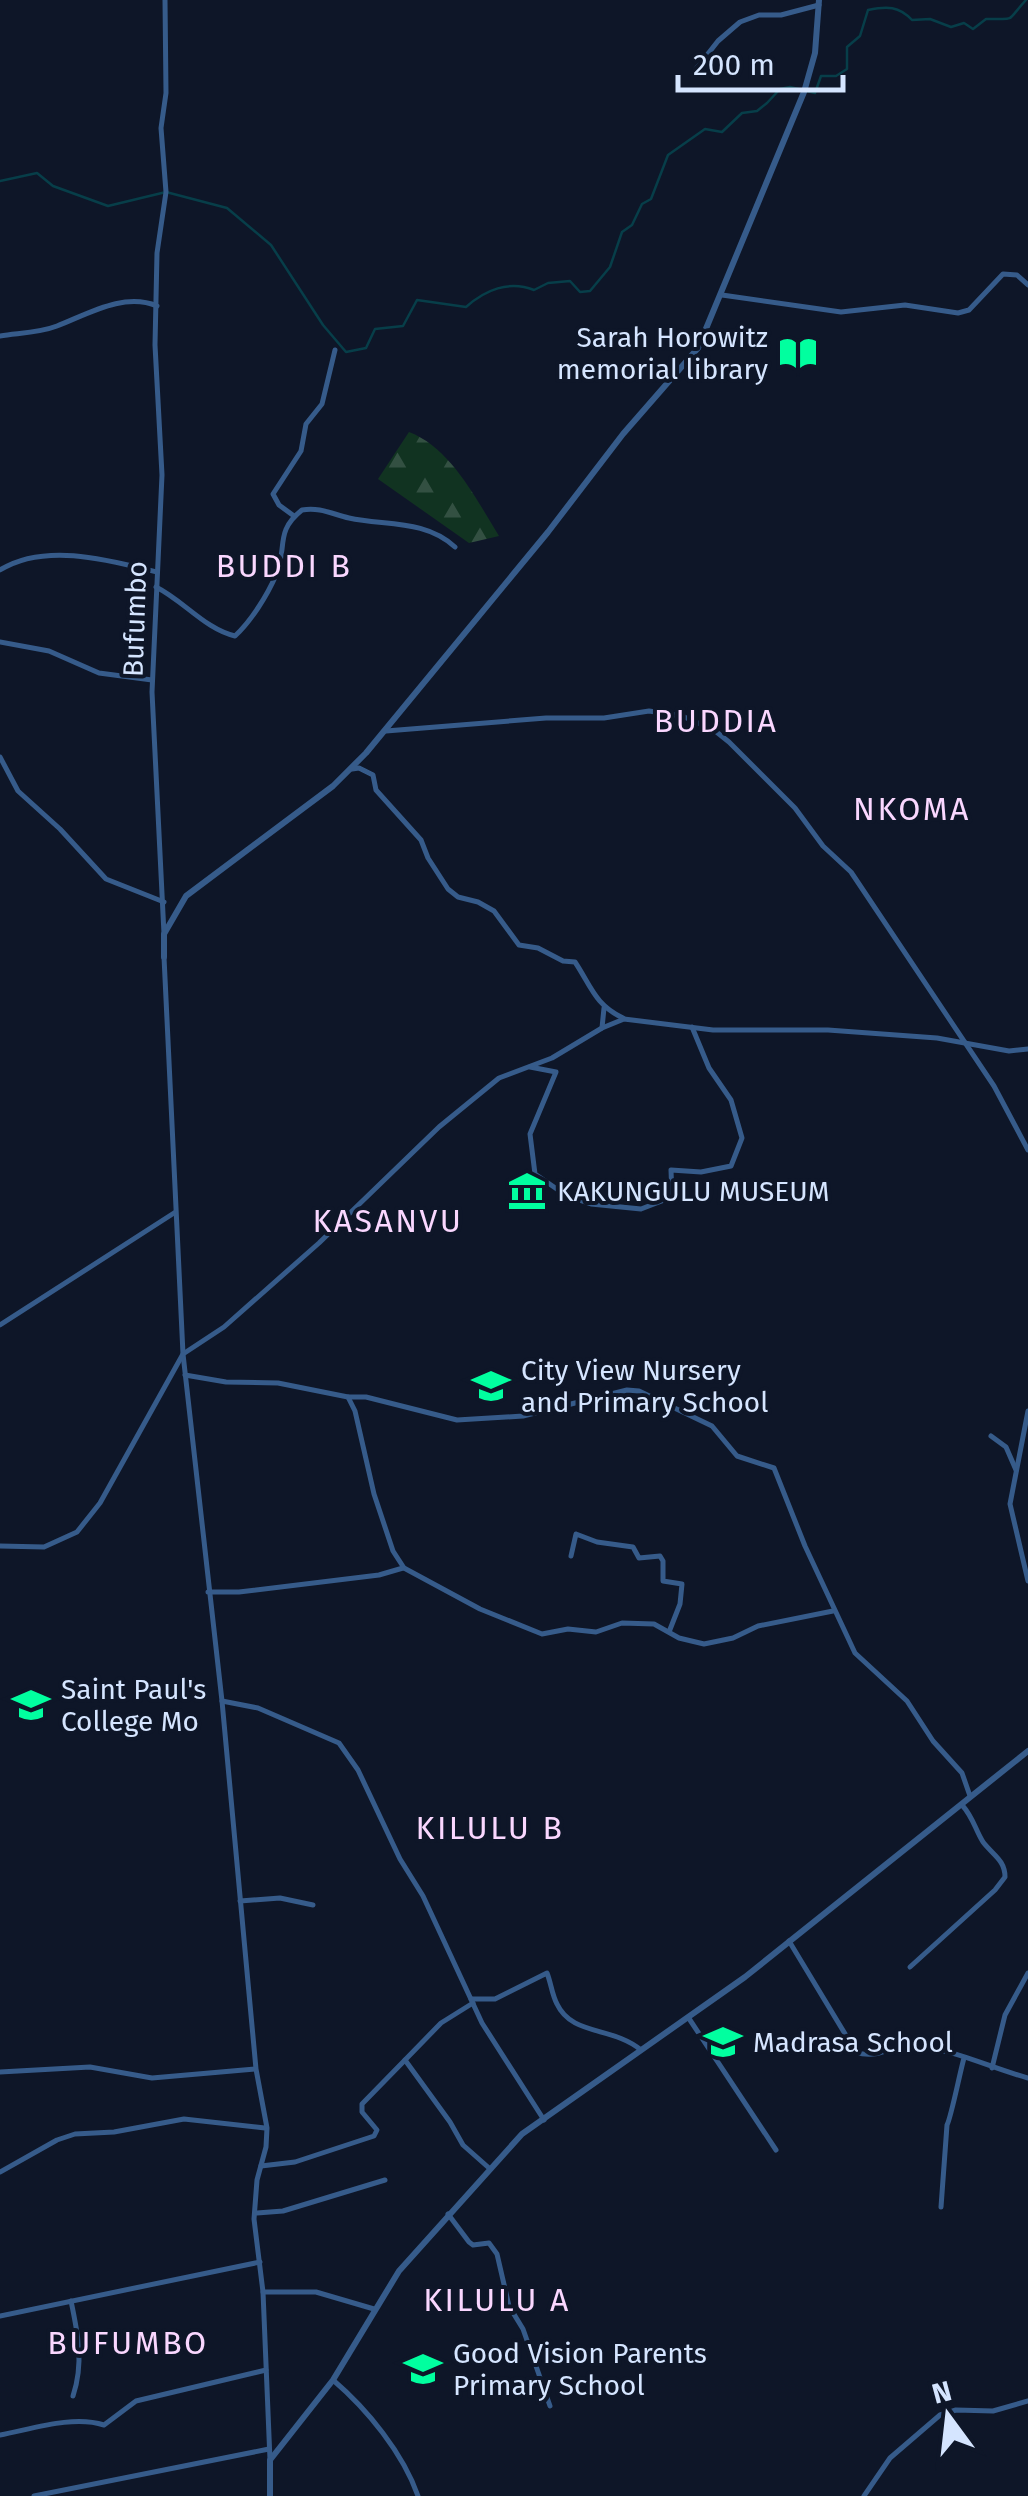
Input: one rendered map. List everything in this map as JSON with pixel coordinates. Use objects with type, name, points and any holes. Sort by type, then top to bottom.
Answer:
[{"type":"street","name":"Bufumbo","points":[[164,934],[152,680],[162,479],[155,345],[157,254],[166,192],[161,128],[166,93],[165,0]]},
{"type":"street","points":[[270,2496],[262,2292],[254,2219],[267,2128],[256,2069],[222,1701],[183,1354],[164,934],[186,896],[333,786],[384,731],[548,532],[623,434],[692,358],[722,295],[804,92],[815,53],[818,3],[740,22],[718,41],[696,70]]},
{"type":"street","points":[[722,295],[841,312],[904,305],[958,313],[969,310],[1003,274],[1017,275],[1028,285]]},
{"type":"street","points":[[0,336],[53,327],[128,300],[145,300],[158,306]]},
{"type":"street","points":[[294,516],[274,494],[301,451],[306,424],[322,404],[336,350]]},
{"type":"street","points":[[156,587],[178,598],[216,629],[235,636],[275,578],[282,535],[294,516],[305,509],[321,509],[353,520],[390,520],[442,537],[455,547]]},
{"type":"street","points":[[0,570],[27,558],[63,556],[157,572]]},
{"type":"street","points":[[0,642],[49,650],[99,673],[152,680]]},
{"type":"street","points":[[384,731],[546,718],[604,718],[649,710],[682,716],[714,730],[795,808],[823,846],[851,872],[940,1002],[963,1044],[999,1095],[1028,1150]]},
{"type":"street","points":[[0,757],[18,791],[106,879],[164,902]]},
{"type":"street","points":[[349,769],[359,768],[372,775],[376,790],[420,840],[448,889],[494,911],[519,945],[575,962],[593,996],[604,1008],[624,1019],[728,1031],[828,1030],[990,1049],[1028,1049]]},
{"type":"street","points":[[602,1028],[604,1008]]},
{"type":"street","points":[[0,1546],[44,1547],[76,1532],[100,1502],[183,1354],[237,1316],[482,1090],[499,1078],[563,1052],[624,1019]]},
{"type":"street","points":[[527,1066],[556,1072],[530,1134],[535,1174],[567,1196],[591,1204],[641,1209],[672,1197],[671,1170],[700,1172],[730,1166],[742,1138],[731,1100],[708,1068],[692,1027]]},
{"type":"street","points":[[973,1056],[990,1049]]},
{"type":"street","points":[[0,1325],[175,1212]]},
{"type":"street","points":[[185,1375],[226,1382],[278,1383],[348,1397],[381,1399],[457,1420],[502,1420],[627,1390],[646,1393],[712,1426],[736,1456],[774,1468],[855,1653],[899,1691],[932,1741],[962,1772],[970,1798]]},
{"type":"street","points":[[348,1397],[393,1551],[404,1568],[480,1609],[542,1634],[568,1628],[596,1632],[622,1623],[654,1624],[704,1644],[733,1638],[758,1626],[834,1611]]},
{"type":"street","points":[[1028,1412],[1010,1511],[1028,1581]]},
{"type":"street","points":[[990,1436],[1006,1447],[1016,1472]]},
{"type":"street","points":[[571,1556],[576,1534],[597,1542],[634,1547],[639,1558],[660,1556],[664,1561],[663,1581],[682,1584],[678,1614],[669,1632]]},
{"type":"street","points":[[208,1592],[239,1592],[379,1575],[404,1568]]},
{"type":"street","points":[[222,1701],[258,1708],[339,1743],[423,1896],[472,2001],[544,2120]]},
{"type":"street","points":[[270,2460],[333,2380],[399,2271],[522,2134],[688,2018],[1028,1751]]},
{"type":"street","points":[[910,1967],[1005,1877],[1004,1864],[980,1838],[976,1822],[962,1805]]},
{"type":"street","points":[[240,1902],[280,1898],[313,1905]]},
{"type":"street","points":[[789,1941],[856,2052],[870,2056],[907,2046],[934,2048],[1028,2078]]},
{"type":"street","points":[[261,2166],[309,2159],[374,2136],[377,2130],[362,2112],[362,2104],[442,2023],[472,2001],[495,1998],[547,1973],[556,2003],[571,2022],[616,2034],[642,2050]]},
{"type":"street","points":[[992,2068],[1005,2015],[1028,1973]]},
{"type":"street","points":[[688,2018],[776,2150]]},
{"type":"street","points":[[941,2207],[947,2124],[952,2118],[954,2090],[964,2058]]},
{"type":"street","points":[[405,2060],[462,2145],[489,2168]]},
{"type":"street","points":[[0,2072],[90,2067],[152,2078],[256,2069]]},
{"type":"street","points":[[0,2172],[75,2134],[114,2132],[184,2119],[267,2128]]},
{"type":"street","points":[[257,2213],[283,2212],[386,2180]]},
{"type":"street","points":[[448,2214],[468,2242],[489,2243],[497,2254],[510,2306],[523,2328],[550,2406]]},
{"type":"street","points":[[0,2316],[260,2262]]},
{"type":"street","points":[[262,2292],[316,2292],[374,2309]]},
{"type":"street","points":[[72,2301],[80,2349],[73,2396]]},
{"type":"street","points":[[0,2435],[68,2423],[94,2422],[104,2426],[136,2401],[266,2370]]},
{"type":"street","points":[[333,2380],[372,2418],[405,2468],[418,2496]]},
{"type":"street","points":[[864,2496],[890,2458],[940,2414],[956,2410],[993,2412],[1028,2402]]},
{"type":"street","points":[[34,2496],[269,2449]]},
{"type":"green space","points":[[409,432],[450,462],[499,536],[469,543],[378,479]]},
{"type":"waterway","points":[[0,181],[37,173],[53,186],[108,206],[166,192],[227,208],[271,245],[323,325],[346,352],[366,348],[375,329],[403,326],[417,300],[466,307],[498,288],[534,290],[548,283],[570,281],[580,292],[590,291],[610,267],[622,232],[632,225],[642,204],[651,199],[668,155],[705,129],[722,132],[742,113],[757,111],[780,89],[790,87],[815,93],[821,76],[836,76],[847,69],[847,47],[860,36],[868,10],[892,8],[912,20],[930,19],[951,27],[964,23],[973,29],[986,19],[1010,18],[1026,0]]},
{"type":"place","name":"Sarah Horowitz memorial library","points":[[798,353]]},
{"type":"place","name":"KAKUNGULU MUSEUM","points":[[527,1191]]},
{"type":"place","name":"City View Nursery and Primary School","points":[[491,1386]]},
{"type":"place","name":"Saint Paul's College Mo","points":[[31,1705]]},
{"type":"place","name":"Madrasa School","points":[[723,2042]]},
{"type":"place","name":"Good Vision Parents Primary School","points":[[423,2369]]},
{"type":"district","name":"BUDDI B","points":[[284,566]]},
{"type":"district","name":"BUDDIA","points":[[716,721]]},
{"type":"district","name":"NKOMA","points":[[912,809]]},
{"type":"district","name":"KASANVU","points":[[388,1221]]},
{"type":"district","name":"KILULU B","points":[[490,1828]]},
{"type":"district","name":"KILULU A","points":[[497,2300]]},
{"type":"district","name":"BUFUMBO","points":[[128,2343]]}]
